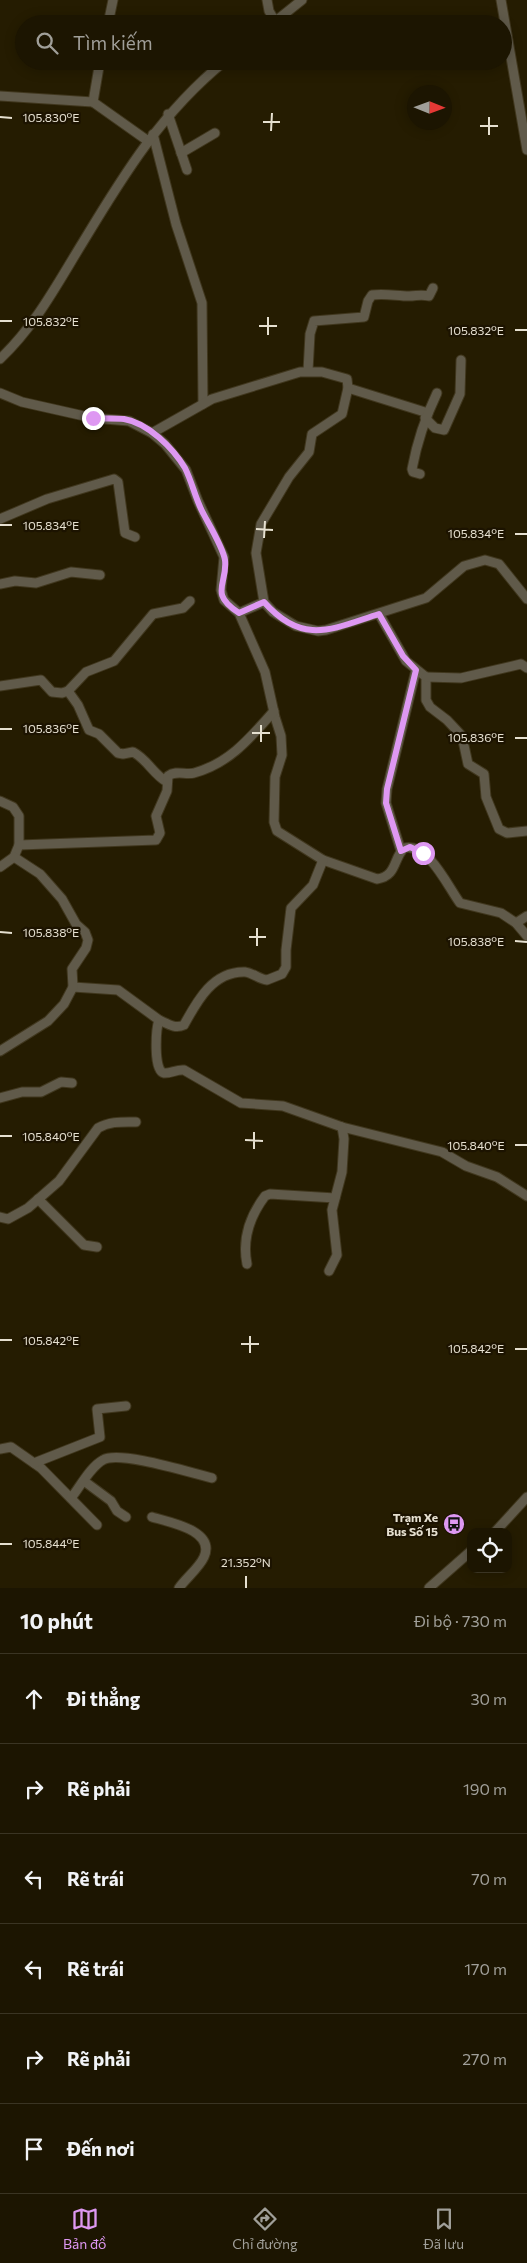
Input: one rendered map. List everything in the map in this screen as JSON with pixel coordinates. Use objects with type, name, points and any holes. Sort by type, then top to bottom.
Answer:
[{"type":"street","points":[[110,15],[113,0]]},
{"type":"street","points":[[267,0],[271,15]]},
{"type":"street","points":[[283,15],[302,0]]},
{"type":"street","points":[[501,0],[504,15]]},
{"type":"street","points":[[512,63],[527,150]]},
{"type":"street","points":[[93,102],[98,70]]},
{"type":"street","points":[[0,360],[28,331],[47,305],[82,244],[150,137],[168,114],[214,70]]},
{"type":"street","points":[[0,96],[93,102],[150,137],[202,303],[203,404]]},
{"type":"street","points":[[168,114],[187,170]]},
{"type":"street","points":[[181,153],[216,132]]},
{"type":"street","points":[[308,371],[310,334],[314,321],[364,317],[368,300],[372,295],[396,294],[412,296],[421,294],[429,296],[433,288]]},
{"type":"street","points":[[348,388],[426,416],[435,428],[444,430],[460,394],[460,360]]},
{"type":"street","points":[[152,433],[203,404],[244,389],[308,371],[322,372],[347,379],[348,388],[342,414],[312,434],[309,452],[289,477],[262,524],[256,553],[264,602],[284,620],[296,626],[318,631],[379,614],[426,598],[464,566],[485,560],[499,564],[527,599]]},
{"type":"street","points":[[0,393],[22,402],[93,418],[129,421],[152,433],[165,444],[186,470],[224,557],[221,590],[224,600],[239,613],[263,665],[281,736],[282,755],[275,777],[275,827],[280,834],[323,860],[377,878],[383,878],[393,870],[401,851],[386,803],[387,789],[416,670]]},
{"type":"street","points":[[420,474],[413,472],[412,469],[426,416],[437,393]]},
{"type":"street","points":[[0,519],[47,499],[114,479],[118,482],[125,534],[135,537]]},
{"type":"street","points":[[0,584],[15,581],[36,583],[71,572],[100,575]]},
{"type":"street","points":[[0,686],[41,680],[52,692],[62,693],[68,691],[86,672],[114,661],[153,614],[184,608],[190,601]]},
{"type":"street","points":[[239,613],[264,602]]},
{"type":"street","points":[[379,614],[403,656],[416,670],[426,676],[453,679],[522,664],[527,668]]},
{"type":"street","points":[[426,676],[426,700],[430,708],[447,720],[464,740],[468,764],[484,774],[485,794],[499,829],[507,833],[527,832]]},
{"type":"street","points":[[68,691],[78,705],[89,730],[100,734],[118,753],[133,752],[140,755],[154,773],[167,782]]},
{"type":"street","points":[[19,846],[156,840],[160,833],[156,816],[167,791],[168,776],[172,773],[194,773],[240,750],[274,711]]},
{"type":"street","points":[[0,801],[17,810],[19,846],[14,857],[0,867]]},
{"type":"street","points":[[401,851],[410,847],[423,853],[460,903],[501,913],[516,923],[527,936]]},
{"type":"street","points":[[0,1051],[48,1021],[70,995],[73,987],[72,968],[86,948],[88,936],[76,924],[62,899],[40,874],[14,857]]},
{"type":"street","points":[[73,987],[118,990],[159,1020],[171,1026],[179,1027],[184,1025],[206,989],[219,979],[240,972],[249,973],[267,980],[282,974],[286,967],[291,908],[313,885],[323,860]]},
{"type":"street","points":[[516,923],[527,916]]},
{"type":"street","points":[[159,1020],[157,1026],[157,1064],[161,1072],[184,1070],[241,1103],[283,1106],[342,1127],[442,1152],[466,1166],[503,1180],[527,1196]]},
{"type":"street","points":[[0,1098],[22,1092],[41,1092],[61,1082],[72,1082]]},
{"type":"street","points":[[0,1217],[8,1219],[38,1199],[59,1181],[98,1128],[112,1122],[136,1122]]},
{"type":"street","points":[[330,1271],[337,1255],[332,1210],[342,1172],[344,1139],[342,1127]]},
{"type":"street","points":[[247,1264],[244,1251],[246,1234],[253,1215],[265,1196],[270,1194],[335,1198]]},
{"type":"street","points":[[38,1199],[84,1244],[97,1247]]},
{"type":"street","points":[[34,1463],[100,1437],[97,1410],[126,1406]]},
{"type":"street","points":[[0,1449],[11,1447],[34,1463],[97,1524]]},
{"type":"street","points":[[71,1498],[97,1464],[109,1457],[116,1456],[212,1478]]},
{"type":"street","points":[[84,1481],[111,1501],[117,1511],[126,1517]]},
{"type":"street","points":[[499,1528],[527,1497]]},
{"type":"street","points":[[152,1517],[190,1529],[203,1539],[204,1557],[179,1588]]},
{"type":"street","points":[[429,1588],[467,1555]]},
{"type":"place","name":"Trạm Xe Bus Số 15","points":[[454,1524]]},
{"type":"route","points":[[93,418],[122,419],[139,425],[165,444],[178,458],[186,470],[224,557],[221,590],[224,600],[231,608],[239,613],[264,602],[284,620],[308,630],[318,631],[379,614],[403,656],[416,670],[387,789],[386,803],[401,851],[404,848],[414,847],[423,853]]}]
